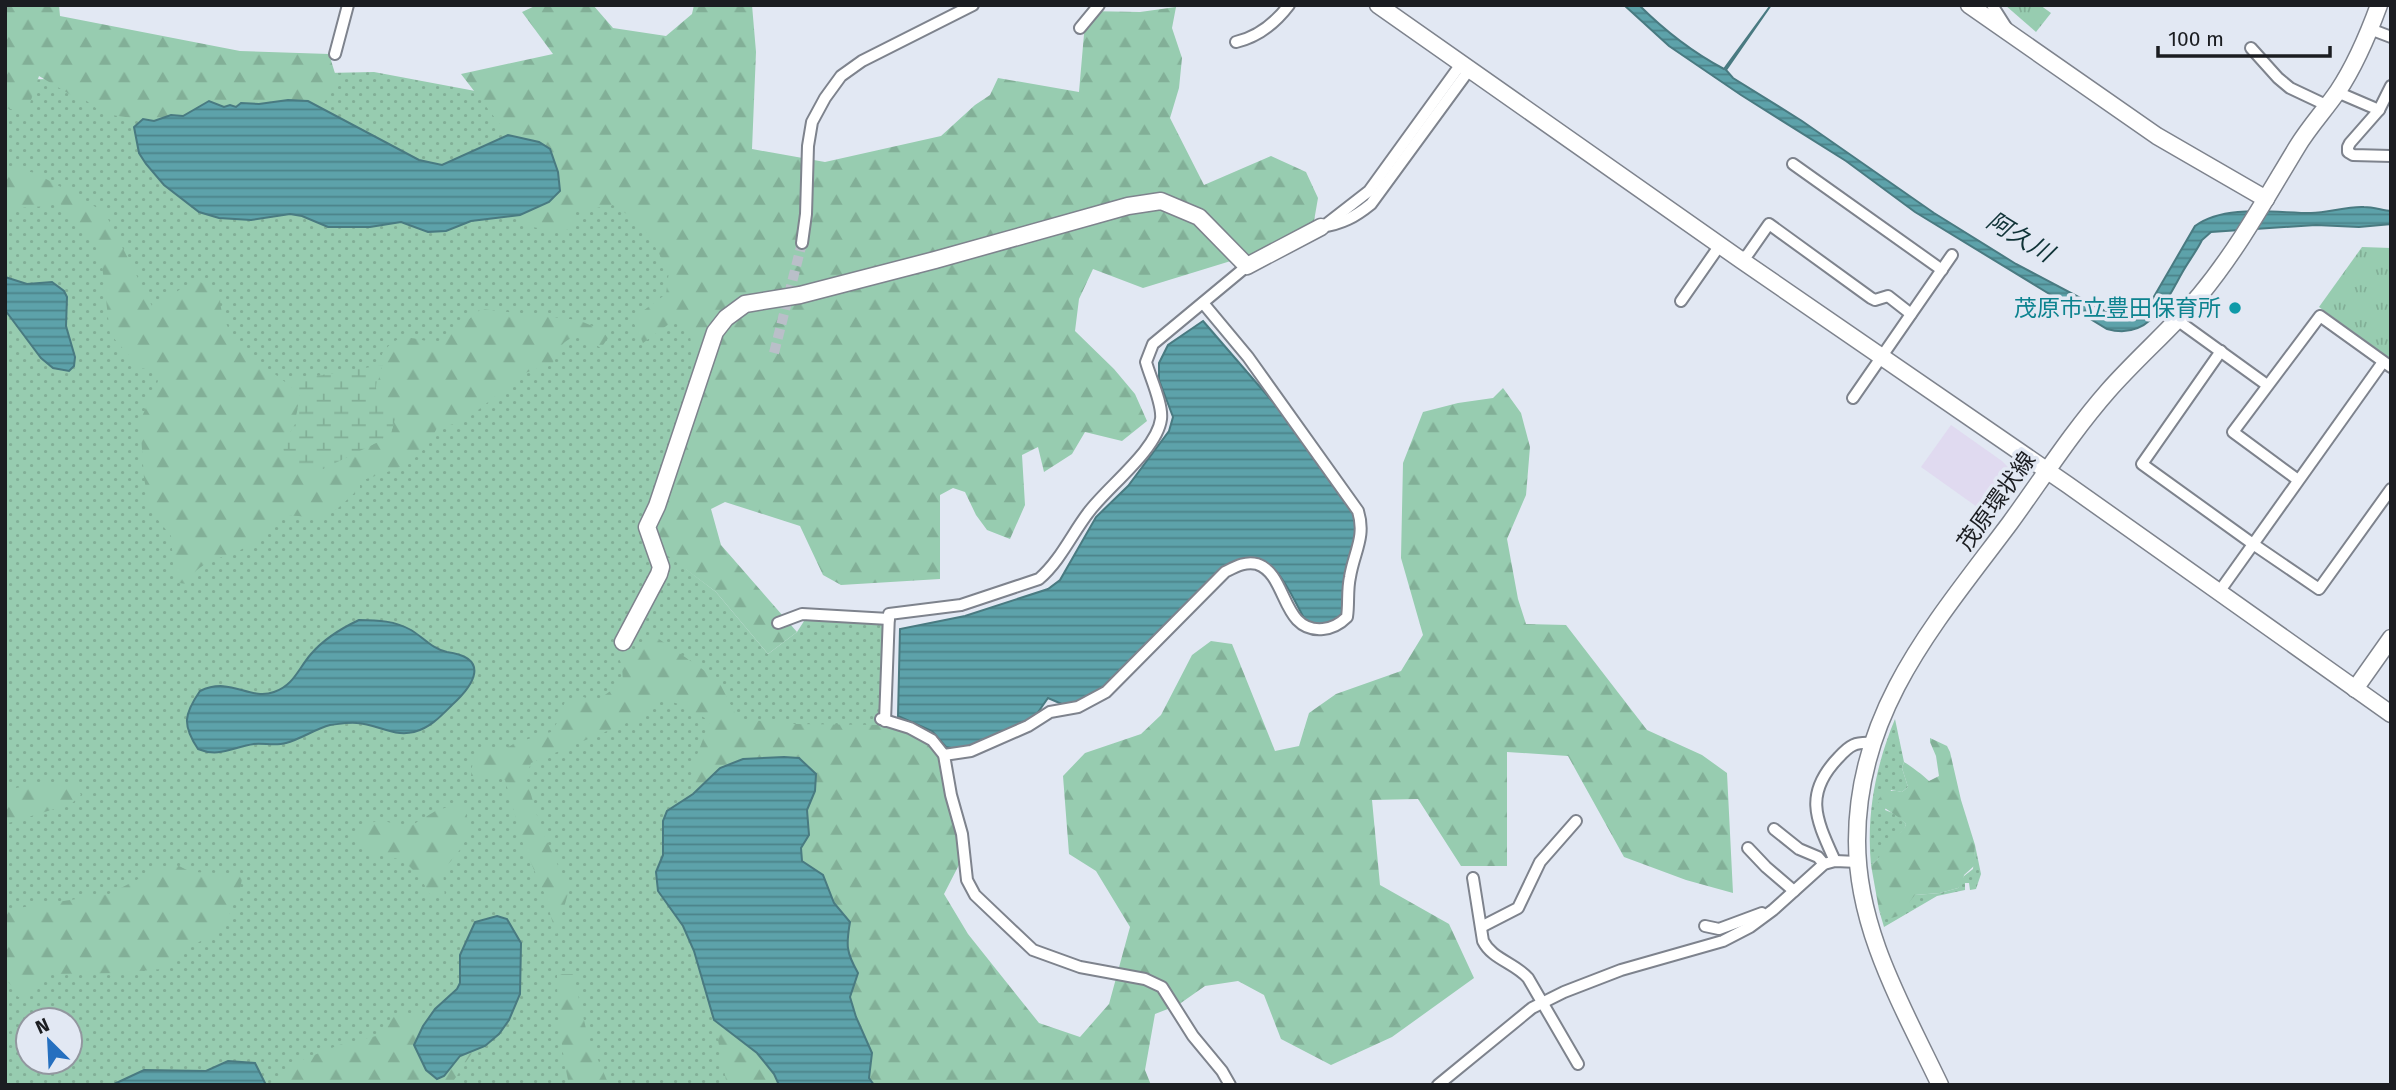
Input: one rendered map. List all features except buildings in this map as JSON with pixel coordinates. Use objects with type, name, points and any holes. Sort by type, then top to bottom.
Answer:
[{"type":"street","points":[[335,54],[348,5]]},
{"type":"street","points":[[802,243],[810,134],[812,122],[824,98],[841,76],[862,61],[973,5]]},
{"type":"street","points":[[1080,29],[1099,5]]},
{"type":"street","points":[[1236,43],[1259,33],[1280,17],[1289,5]]},
{"type":"street","points":[[1378,5],[2391,714]]},
{"type":"street","points":[[1969,5],[2157,136],[2266,199]]},
{"type":"street","points":[[1992,5],[2010,33]]},
{"type":"street","name":"茂原環状線","points":[[1940,1085],[1874,941],[1864,901],[1858,862],[1859,801],[1871,743],[1898,680],[1988,550],[2108,391],[2178,320],[2233,253],[2305,135],[2355,62],[2379,5]]},
{"type":"street","points":[[2370,29],[2391,37]]},
{"type":"street","points":[[2251,48],[2290,88],[2379,110]]},
{"type":"street","points":[[1230,1085],[1161,987],[1145,979],[1080,967],[1033,950],[975,895],[967,880],[962,834],[944,755],[932,740],[911,728],[882,720],[889,614],[961,605],[1040,579],[1089,511],[1149,445],[1161,422],[1161,411],[1146,362],[1153,344],[1247,266],[1321,227],[1351,219],[1371,204],[1465,67]]},
{"type":"street","points":[[2391,86],[2379,110],[2348,147],[2348,152],[2353,155],[2391,156]]},
{"type":"street","points":[[1793,164],[1942,270]]},
{"type":"street","points":[[623,642],[659,574],[661,567],[647,527],[657,506],[705,358],[715,332],[726,318],[745,304],[813,291],[1128,206],[1161,201],[1199,217],[1247,266]]},
{"type":"street","points":[[1741,260],[1769,224],[1871,298],[1875,300],[1888,296],[1911,314]]},
{"type":"street","points":[[1682,301],[1720,245]]},
{"type":"street","points":[[1853,398],[1952,255]]},
{"type":"street","points":[[944,755],[971,751],[1028,726],[1050,712],[1079,707],[1106,692],[1225,572],[1245,563],[1258,564],[1270,574],[1298,621],[1311,630],[1331,628],[1347,617],[1349,579],[1362,525],[1357,511],[1248,357],[1203,303]]},
{"type":"street","points":[[2219,592],[2298,480],[2387,365],[2320,316],[2233,432],[2298,480]]},
{"type":"street","points":[[2178,320],[2267,385]]},
{"type":"street","points":[[2221,351],[2143,464],[2319,589],[2391,489]]},
{"type":"street","points":[[778,623],[802,614],[889,619]]},
{"type":"street","points":[[2355,689],[2391,638]]},
{"type":"street","points":[[1829,862],[1817,817],[1818,786],[1828,769],[1850,745],[1871,743]]},
{"type":"street","points":[[1481,926],[1518,908],[1540,862],[1576,821]]},
{"type":"street","points":[[1774,828],[1799,849],[1829,862],[1858,862]]},
{"type":"street","points":[[1748,848],[1794,891]]},
{"type":"street","points":[[1438,1085],[1514,1022],[1543,1003],[1621,970],[1723,941],[1773,910],[1829,862]]},
{"type":"street","points":[[1474,878],[1487,949],[1522,972],[1578,1064]]},
{"type":"street","points":[[1705,926],[1719,929],[1773,910]]},
{"type":"shaded area","points":[[1951,425],[2010,469],[2012,494],[1994,519],[1921,467]]},
{"type":"green space","points":[[5,5],[59,5],[60,16],[240,51],[329,54],[338,83],[321,107],[292,101],[241,103],[236,107],[224,107],[209,101],[183,116],[171,115],[154,121],[104,114],[84,99],[71,95],[39,76],[27,112],[5,108]]},
{"type":"green space","points":[[537,5],[593,5],[613,28],[666,36],[692,14],[694,5],[752,5],[756,52],[752,149],[825,162],[941,136],[990,95],[998,78],[1079,92],[1086,11],[1140,12],[1176,7],[1172,28],[1182,58],[1179,88],[1170,118],[1204,185],[1271,156],[1306,172],[1318,198],[1314,221],[1296,239],[1143,288],[1093,269],[1079,299],[1075,331],[1135,394],[1147,421],[1122,441],[1085,432],[1072,454],[1044,472],[1038,447],[1022,455],[1025,505],[1010,539],[987,530],[965,492],[953,488],[940,495],[940,579],[841,585],[823,575],[800,526],[725,502],[711,509],[721,545],[797,632],[768,654],[716,592],[664,553],[656,524],[697,413],[690,333],[673,321],[643,343],[632,319],[666,294],[669,271],[642,224],[613,205],[574,212],[574,229],[558,231],[525,226],[520,215],[549,202],[539,142],[508,135],[461,74],[553,54],[522,12]]},
{"type":"green space","points":[[2005,5],[2040,5],[2051,13],[2036,32]]},
{"type":"green space","points":[[374,72],[545,104],[707,279],[686,569],[716,592],[768,654],[797,632],[806,618],[883,625],[875,1085],[5,1085],[5,80]]},
{"type":"green space","points":[[5,166],[35,173],[105,213],[153,308],[198,280],[220,295],[222,312],[236,340],[260,363],[300,394],[295,424],[283,445],[323,469],[391,433],[396,416],[379,400],[377,387],[382,354],[395,341],[414,338],[439,344],[481,309],[578,320],[602,330],[608,338],[601,348],[578,335],[568,340],[559,349],[553,363],[525,373],[463,422],[437,428],[415,458],[396,469],[360,481],[360,488],[337,509],[316,519],[291,516],[278,519],[245,547],[200,567],[187,584],[179,583],[174,573],[171,536],[150,510],[144,478],[140,421],[158,381],[152,370],[140,368],[110,334],[102,265],[97,249],[58,201],[47,206],[5,209]]},
{"type":"green space","points":[[2362,247],[2391,248],[2391,359],[2319,307]]},
{"type":"green space","points":[[383,365],[376,387],[383,405],[396,416],[391,433],[323,469],[298,472],[285,461],[283,444],[295,424],[300,394],[285,381]]},
{"type":"green space","points":[[1503,388],[1521,413],[1530,447],[1526,495],[1507,539],[1518,599],[1526,624],[1566,625],[1647,730],[1702,755],[1727,773],[1733,893],[1686,880],[1624,857],[1568,756],[1507,752],[1507,866],[1461,866],[1418,799],[1372,800],[1380,885],[1449,924],[1474,978],[1392,1037],[1331,1065],[1281,1039],[1264,995],[1238,981],[1205,986],[1178,1005],[1155,1014],[1145,1070],[1151,1085],[874,1085],[869,1078],[872,1052],[850,997],[858,973],[848,948],[850,922],[834,903],[823,875],[802,861],[800,848],[809,835],[807,810],[815,791],[720,768],[693,794],[692,768],[710,721],[682,705],[659,698],[643,716],[531,763],[526,777],[540,826],[569,890],[556,935],[545,895],[524,847],[505,780],[485,775],[471,776],[476,748],[502,751],[515,743],[551,732],[560,718],[565,701],[579,695],[595,702],[623,682],[622,666],[616,650],[635,652],[656,637],[718,680],[738,719],[794,724],[880,725],[897,729],[932,745],[941,758],[955,818],[961,861],[944,894],[968,934],[1039,1023],[1080,1037],[1109,1004],[1130,927],[1096,871],[1069,854],[1063,776],[1085,753],[1141,734],[1161,715],[1192,655],[1211,641],[1232,644],[1275,751],[1299,746],[1309,713],[1336,694],[1401,671],[1423,635],[1401,558],[1403,463],[1423,412],[1493,398]]},
{"type":"green space","points":[[1895,719],[1904,762],[1902,768],[1908,787],[1902,792],[1891,790],[1885,810],[1898,815],[1906,824],[1904,830],[1871,865],[1870,827],[1874,790]]},
{"type":"green space","points":[[1930,738],[1947,746],[1950,752],[1975,845],[1974,866],[1964,875],[1958,888],[1915,895],[1898,916],[1888,919],[1879,910],[1871,865],[1887,842],[1902,831],[1906,824],[1877,801],[1888,792],[1902,792],[1908,787],[1902,768],[1904,762],[1929,781],[1939,776]]},
{"type":"green space","points":[[43,783],[76,784],[81,795],[71,804],[5,824],[5,790]]},
{"type":"green space","points":[[460,804],[466,813],[468,831],[462,847],[443,870],[445,899],[430,895],[420,877],[403,860],[375,854],[353,840],[358,828],[379,820],[409,827],[437,810]]},
{"type":"green space","points":[[1975,845],[1981,874],[1976,889],[1970,890],[1969,883],[1965,883],[1965,890],[1937,896],[1884,927],[1879,910],[1881,914],[1915,895],[1958,888],[1964,876],[1973,869]]},
{"type":"green space","points":[[179,866],[191,872],[243,874],[240,889],[231,904],[228,922],[201,941],[179,952],[162,969],[50,974],[38,980],[37,994],[18,997],[5,979],[5,910],[109,894],[158,869]]},
{"type":"green space","points":[[557,974],[573,974],[588,1037],[609,1085],[569,1085],[560,1030]]},
{"type":"green space","points":[[433,1013],[423,1026],[437,1079],[445,1076],[460,1056],[472,1053],[454,1080],[454,1085],[277,1085],[287,1066],[339,1045],[376,1036],[394,1016]]},
{"type":"green space","points":[[714,1020],[759,1056],[779,1085],[727,1085]]},
{"type":"water","points":[[1624,5],[1639,5],[1679,40],[1724,69],[1771,5],[1726,70],[1733,78],[1802,121],[1934,213],[2016,264],[2105,311],[2127,318],[2137,317],[2145,312],[2195,226],[2207,219],[2236,212],[2311,213],[2364,207],[2391,211],[2391,224],[2359,227],[2316,225],[2211,232],[2202,240],[2154,317],[2134,330],[2107,329],[1915,212],[1846,161],[1669,46]]},
{"type":"water","points":[[288,100],[308,101],[419,160],[442,165],[508,135],[539,142],[550,149],[558,172],[560,191],[549,202],[520,215],[471,221],[446,231],[428,232],[401,222],[370,227],[328,227],[290,214],[251,220],[219,218],[199,212],[164,185],[139,153],[134,127],[143,119],[154,121],[171,115],[183,116],[209,101],[224,107],[236,107],[241,103],[259,104]]},
{"type":"water","points":[[5,277],[27,284],[52,282],[64,291],[67,297],[66,326],[75,357],[74,366],[69,371],[53,368],[41,358],[5,310]]},
{"type":"water","points":[[1203,321],[1292,424],[1333,486],[1346,494],[1362,525],[1345,607],[1340,619],[1323,626],[1307,623],[1277,572],[1259,560],[1248,558],[1090,701],[1064,705],[1048,698],[1034,718],[972,746],[956,749],[946,747],[932,731],[898,716],[900,629],[965,616],[1048,589],[1060,580],[1096,517],[1128,486],[1169,431],[1173,417],[1159,380],[1159,363],[1168,345]]},
{"type":"water","points":[[359,620],[399,625],[437,648],[461,655],[474,666],[472,681],[439,717],[425,728],[414,732],[399,733],[364,724],[347,723],[330,725],[282,744],[254,744],[219,752],[198,749],[189,733],[187,720],[200,691],[221,686],[265,694],[281,689],[291,681],[321,644]]},
{"type":"water","points":[[799,758],[816,774],[815,791],[807,810],[809,835],[801,848],[802,861],[823,875],[834,903],[850,922],[848,948],[858,973],[850,997],[872,1053],[869,1078],[874,1085],[779,1085],[774,1074],[757,1053],[714,1020],[694,951],[683,926],[658,891],[656,872],[663,855],[663,821],[667,811],[693,794],[720,768],[743,759]]},
{"type":"water","points":[[497,916],[507,919],[521,943],[520,994],[509,1020],[499,1034],[485,1046],[460,1056],[444,1076],[437,1079],[426,1070],[414,1045],[435,1009],[460,983],[460,955],[475,922]]},
{"type":"water","points":[[228,1061],[255,1063],[266,1085],[112,1085],[144,1070],[206,1071]]},
{"type":"tunnel","points":[[774,353],[802,243]]},
{"type":"place","name":"茂原市立豊田保育所","points":[[2235,308]]},
{"type":"water label","name":"阿久川","points":[[2020,237]]}]
